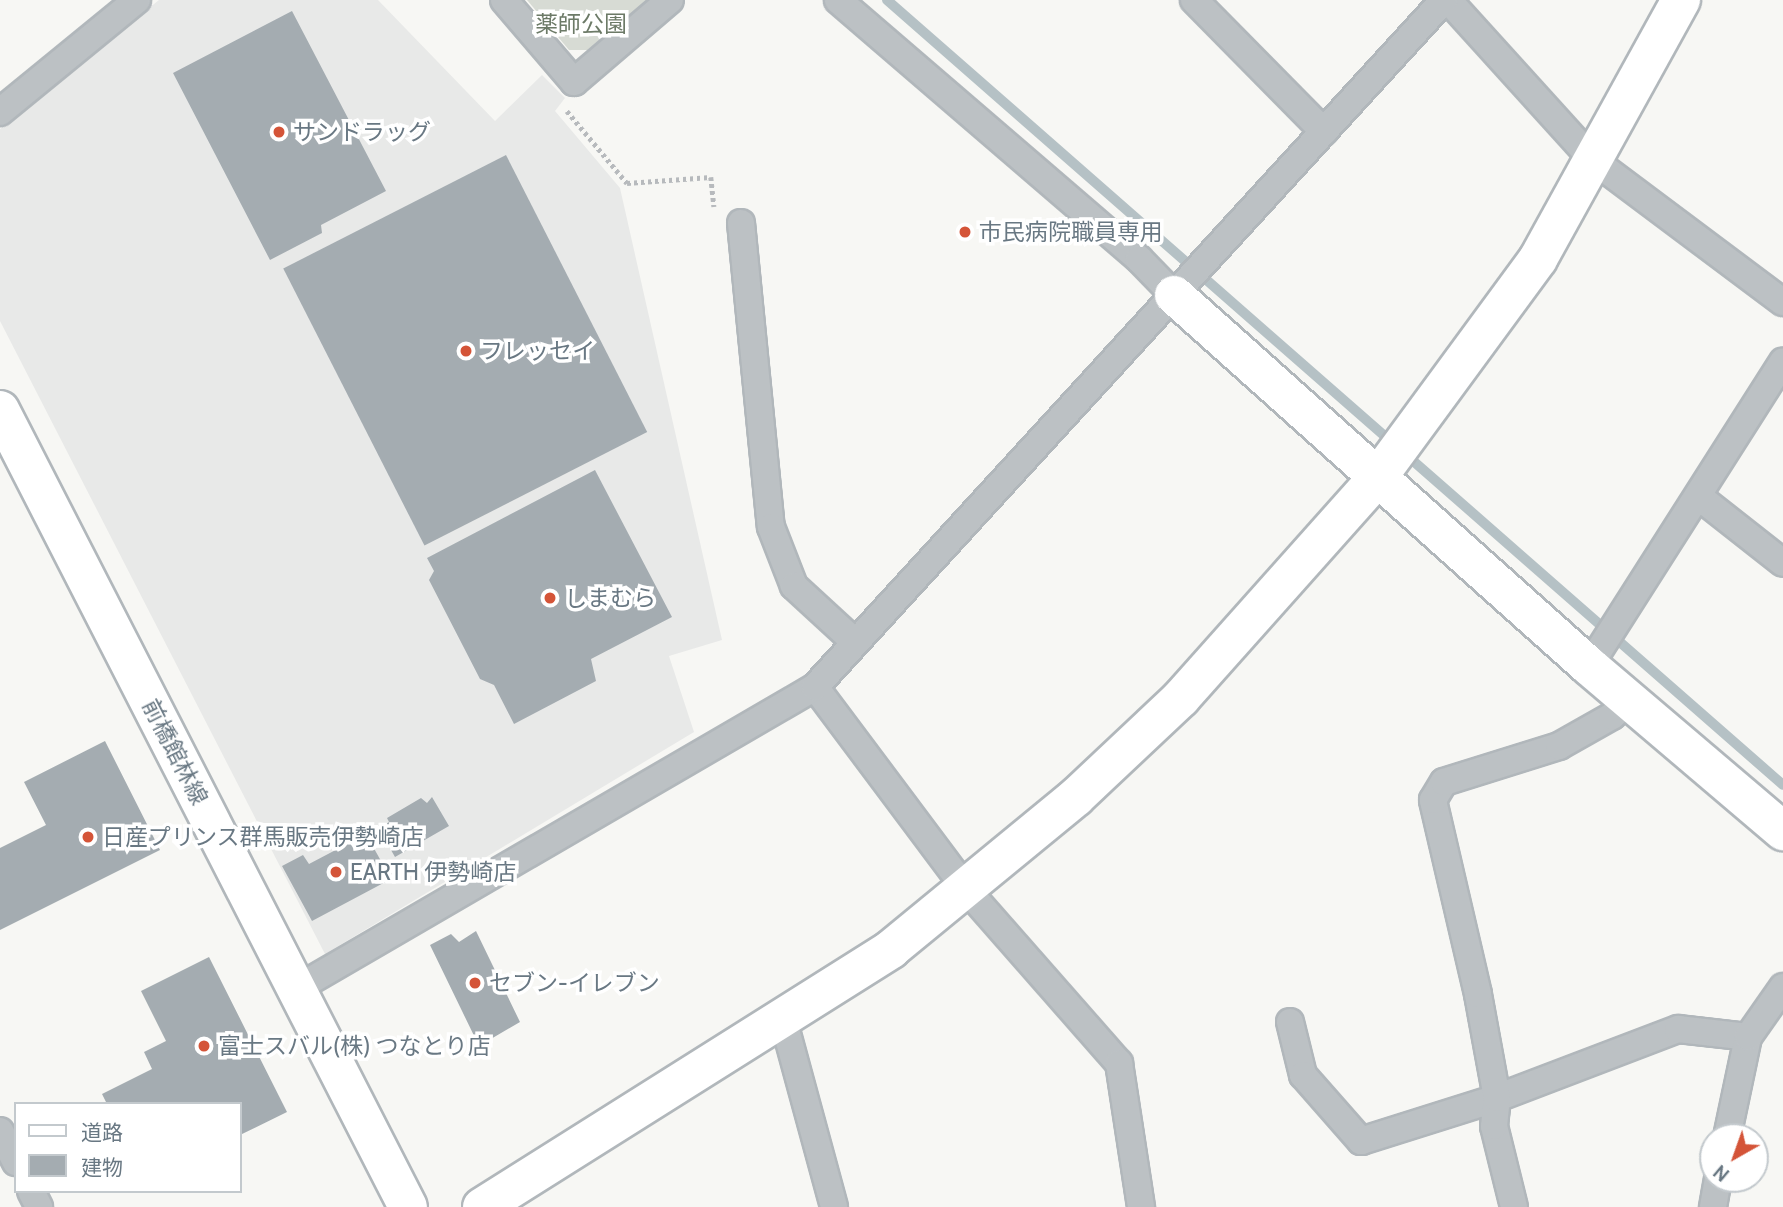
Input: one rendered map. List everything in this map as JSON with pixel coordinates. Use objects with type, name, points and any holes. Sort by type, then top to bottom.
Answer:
[{"type":"street","points":[[0,112],[137,0]]},
{"type":"street","points":[[505,0],[573,82],[670,0]]},
{"type":"street","points":[[838,0],[1139,259],[1174,295],[1589,666],[1783,831]]},
{"type":"street","points":[[1194,0],[1324,132]]},
{"type":"street","points":[[296,989],[814,687],[1446,0],[1593,160],[1783,302]]},
{"type":"street","points":[[482,1207],[891,949],[1076,797],[1181,698],[1378,477],[1538,259],[1681,0]]},
{"type":"street","points":[[741,223],[771,527],[794,586],[855,642]]},
{"type":"street","points":[[1589,666],[1783,362]]},
{"type":"street","name":"前橋館林線","points":[[5,433],[408,1207]]},
{"type":"street","points":[[1698,496],[1783,563]]},
{"type":"street","points":[[814,687],[966,889],[1119,1063],[1141,1207]]},
{"type":"street","points":[[1514,1207],[1494,1126],[1497,1098],[1433,800],[1444,782],[1559,747],[1612,716],[1629,700]]},
{"type":"street","points":[[1730,1123],[1748,1037],[1783,987]]},
{"type":"street","points":[[783,1019],[834,1207]]},
{"type":"street","points":[[1290,1022],[1303,1075],[1361,1141],[1497,1098],[1678,1029],[1748,1037]]},
{"type":"street","points":[[0,1131],[9,1161]]},
{"type":"path","points":[[573,82],[566,111],[627,183],[711,177],[715,221],[741,223]]},
{"type":"shaded area","points":[[159,0],[378,0],[495,121],[542,75],[565,98],[555,111],[620,188],[722,640],[669,656],[694,732],[325,954],[0,321],[0,129]]},
{"type":"green space","name":"薬師公園","points":[[527,0],[648,0],[589,50],[569,50]]},
{"type":"building","name":"サンドラッグ","points":[[292,11],[386,191],[321,225],[322,233],[270,260],[173,73]]},
{"type":"building","name":"フレッセイ","points":[[506,155],[647,432],[424,546],[283,268]]},
{"type":"building","name":"しまむら","points":[[595,470],[672,617],[591,659],[596,681],[514,724],[494,685],[480,679],[429,580],[434,571],[427,558]]},
{"type":"building","name":"日産プリンス群馬販売伊勢崎店","points":[[105,741],[160,850],[0,930],[0,848],[46,825],[24,782]]},
{"type":"building","points":[[432,797],[449,826],[395,857],[379,829],[389,822],[387,818],[421,798],[427,803]]},
{"type":"building","name":"EARTH 伊勢崎店","points":[[366,834],[391,879],[312,921],[282,866],[303,855],[309,864]]},
{"type":"building","name":"セブン-イレブン","points":[[476,931],[520,1022],[479,1046],[430,945],[451,934],[459,942]]},
{"type":"building","name":"富士スバル(株) つなとり店","points":[[209,957],[287,1112],[242,1134],[242,1102],[106,1102],[102,1094],[152,1069],[144,1052],[166,1041],[141,991]]},
{"type":"waterway","points":[[887,0],[1783,785]]},
{"type":"place","name":"サンドラッグ","points":[[279,132]]},
{"type":"place","name":"市民病院職員専用","points":[[965,232]]},
{"type":"place","name":"フレッセイ","points":[[466,351]]},
{"type":"place","name":"しまむら","points":[[550,598]]},
{"type":"place","name":"日産プリンス群馬販売伊勢崎店","points":[[88,837]]},
{"type":"place","name":"EARTH 伊勢崎店","points":[[336,872]]},
{"type":"place","name":"セブン-イレブン","points":[[475,983]]},
{"type":"place","name":"富士スバル(株) つなとり店","points":[[204,1046]]}]
